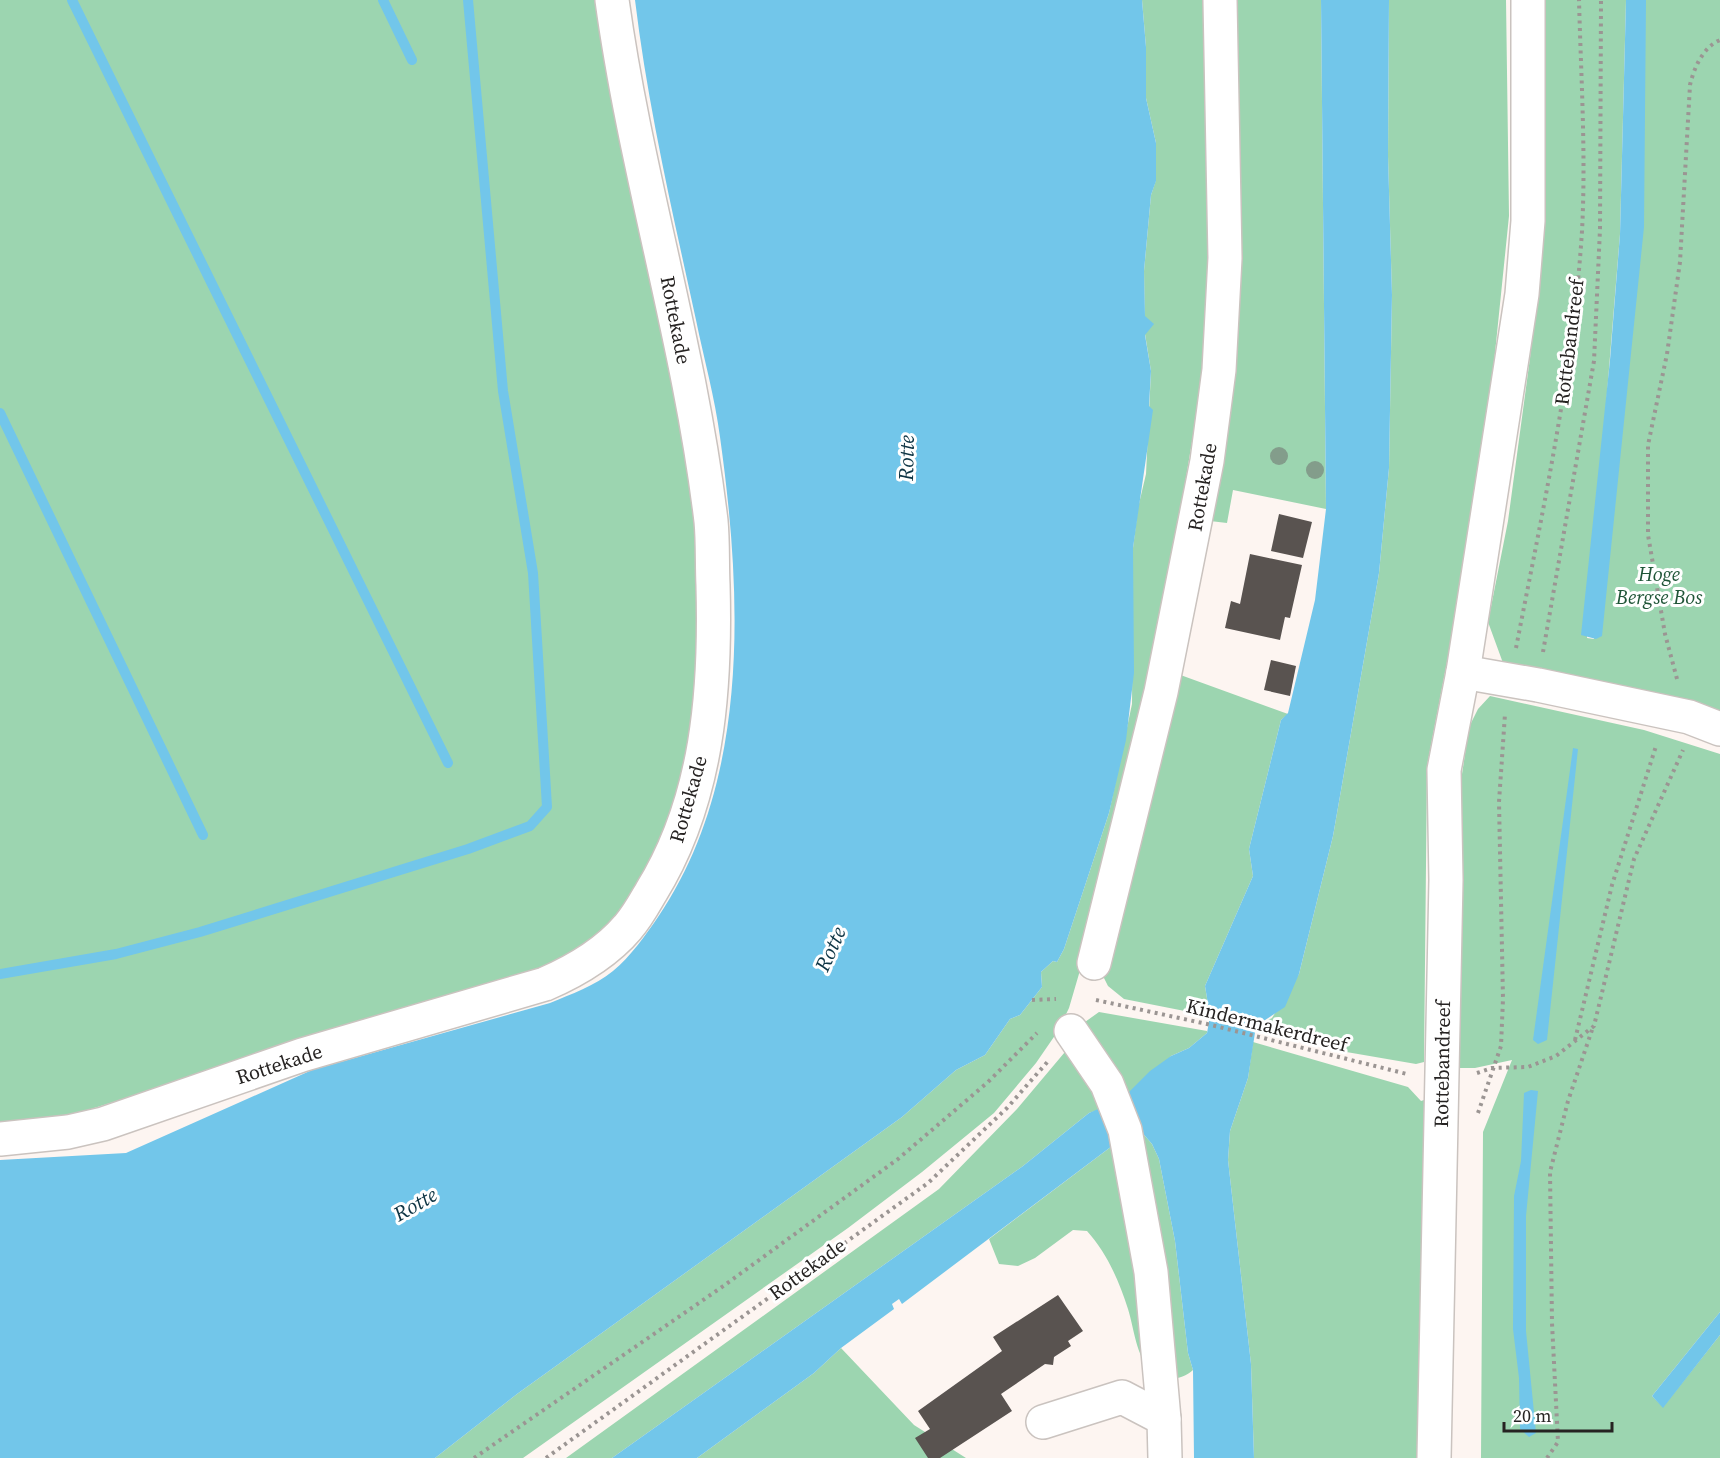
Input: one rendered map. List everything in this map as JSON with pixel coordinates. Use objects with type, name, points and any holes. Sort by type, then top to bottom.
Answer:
[{"type":"street","name":"Rottekade","points":[[0,1139],[68,1132],[103,1124],[302,1055],[545,984],[567,974],[613,943],[629,926],[665,869],[677,842],[694,791],[712,701],[714,618],[711,524],[700,443],[673,299],[625,81],[612,0]]},
{"type":"street","name":"Rottekade","points":[[1094,963],[1161,692],[1207,461],[1219,370],[1225,258],[1220,0]]},
{"type":"street","name":"Rottebandreef","points":[[1434,1458],[1446,880],[1444,770],[1463,672],[1522,294],[1527,221],[1528,0]]},
{"type":"street","points":[[1463,672],[1524,682],[1689,717],[1720,729]]},
{"type":"street","points":[[1057,1030],[1107,1084],[1122,1121],[1151,1272],[1164,1419],[1164,1458]]},
{"type":"street","points":[[1043,1422],[1122,1397],[1164,1419]]},
{"type":"path","name":"Rottebandreef","points":[[1575,1040],[1556,1056],[1528,1067],[1492,1068],[1501,1046],[1503,999],[1499,802],[1502,742],[1524,682],[1569,359],[1582,230],[1579,0]]},
{"type":"path","points":[[1524,682],[1594,361],[1599,229],[1601,0]]},
{"type":"path","points":[[1546,1458],[1558,1442],[1552,1323],[1550,1172],[1568,1101],[1594,1026],[1634,858],[1683,750],[1689,717],[1665,634],[1648,535],[1648,445],[1667,354],[1680,262],[1690,85],[1695,66],[1714,43],[1720,40]]},
{"type":"path","points":[[1575,1040],[1612,885],[1657,741]]},
{"type":"path","name":"Kindermakerdreef","points":[[1086,997],[1207,1024],[1348,1061],[1407,1074],[1442,1078]]},
{"type":"path","name":"Rottekade","points":[[546,1458],[928,1183],[1007,1108],[1057,1030],[1086,997]]},
{"type":"path","points":[[1575,1040],[1594,1026]]},
{"type":"path","points":[[474,1458],[722,1287],[898,1159],[988,1083],[1057,1030]]},
{"type":"green space","points":[[0,0],[601,0],[659,292],[697,532],[702,619],[692,750],[664,838],[623,911],[602,932],[557,964],[62,1118],[0,1128]]},
{"type":"green space","points":[[1142,0],[1211,0],[1214,313],[1168,583],[1107,878],[1069,1008],[1058,1031],[1036,1063],[994,1113],[922,1172],[848,1228],[523,1458],[435,1458],[517,1394],[902,1117],[956,1070],[985,1055],[1010,1019],[1020,1015],[1042,987],[1041,972],[1053,961],[1057,962],[1064,949],[1109,813],[1132,704],[1133,548],[1138,508],[1146,474],[1151,371],[1145,334],[1144,271],[1151,195],[1156,180],[1156,143],[1146,98],[1146,47]]},
{"type":"green space","points":[[1227,0],[1321,0],[1326,509],[1233,490],[1227,523],[1210,521]]},
{"type":"green space","points":[[1389,0],[1506,0],[1509,216],[1486,441],[1466,563],[1427,766],[1424,1062],[1416,1064],[1329,1049],[1256,1026],[1272,1018],[1299,974],[1333,836],[1379,573],[1389,468],[1392,295],[1388,156]]},
{"type":"green space","name":"Hoge Bergse Bos","points":[[1543,0],[1626,0],[1620,234],[1587,638],[1594,639],[1632,227],[1634,0],[1720,0],[1720,718],[1503,663],[1488,622],[1508,521],[1530,358],[1543,220]]},
{"type":"green space","points":[[1175,673],[1288,714],[1281,720],[1249,849],[1253,876],[1205,986],[1210,1016],[1124,999],[1108,986],[1102,974]]},
{"type":"green space","points":[[1490,696],[1644,730],[1720,754],[1720,1312],[1652,1396],[1663,1407],[1720,1335],[1720,1458],[1481,1458],[1483,1132],[1512,1060],[1475,1068],[1455,1068],[1458,801],[1469,727],[1478,709]]},
{"type":"green space","points":[[1099,1012],[1207,1031],[1207,1033],[1189,1048],[1171,1056],[1131,1111],[1081,1032],[1085,1022]]},
{"type":"green space","points":[[1253,1042],[1408,1087],[1421,1101],[1424,1100],[1422,1458],[1254,1458],[1251,1364],[1228,1160],[1230,1131],[1248,1078]]},
{"type":"green space","points":[[1070,1046],[1115,1120],[1095,1111],[1089,1113],[1023,1166],[612,1458],[566,1458],[939,1189],[1017,1109]]},
{"type":"green space","points":[[1133,1122],[1152,1144],[1159,1159],[1175,1241],[1188,1353],[1193,1370],[1172,1379],[1156,1375],[1146,1365],[1116,1278],[1101,1249],[1087,1231],[1073,1230],[1035,1258],[1018,1266],[999,1264],[989,1239],[1116,1143]]},
{"type":"green space","points":[[841,1348],[914,1425],[966,1458],[697,1458],[814,1373]]},
{"type":"water","name":"Rotte","points":[[635,0],[1142,0],[1146,47],[1146,98],[1156,143],[1156,181],[1151,195],[1144,271],[1145,316],[1154,324],[1145,335],[1151,371],[1149,406],[1153,410],[1133,548],[1134,673],[1126,740],[1109,813],[1064,949],[1057,962],[1053,961],[1041,972],[1042,987],[1020,1015],[1010,1019],[985,1055],[956,1070],[902,1117],[517,1394],[435,1458],[0,1458],[0,1160],[126,1153],[312,1070],[550,1003],[574,993],[606,976],[632,952],[658,917],[688,864],[710,807],[724,747],[732,685],[735,622],[733,559],[718,422],[662,161]]},
{"type":"water","points":[[1321,0],[1389,0],[1388,155],[1392,295],[1389,468],[1379,573],[1333,836],[1299,974],[1285,1007],[1256,1026],[1248,1078],[1230,1131],[1228,1160],[1251,1364],[1254,1458],[1194,1458],[1193,1370],[1188,1353],[1175,1241],[1159,1159],[1152,1144],[1133,1122],[1116,1143],[902,1304],[899,1299],[892,1304],[894,1309],[841,1348],[814,1373],[697,1458],[612,1458],[1023,1166],[1089,1113],[1098,1109],[1111,1119],[1130,1111],[1129,1092],[1150,1071],[1171,1056],[1189,1048],[1207,1033],[1210,1016],[1205,986],[1253,876],[1249,849],[1281,720],[1288,713],[1315,600],[1326,509]]},
{"type":"water","points":[[1626,0],[1646,0],[1644,227],[1602,636],[1596,639],[1581,635],[1610,360],[1620,234]]},
{"type":"water","points":[[1573,748],[1578,749],[1547,1040],[1538,1044],[1533,1040]]},
{"type":"water","points":[[1531,1090],[1538,1091],[1526,1216],[1526,1331],[1536,1433],[1529,1437],[1520,1429],[1519,1378],[1513,1329],[1514,1196],[1521,1161],[1524,1093]]},
{"type":"water","points":[[1720,1312],[1720,1335],[1663,1408],[1652,1396]]},
{"type":"building","points":[[1279,514],[1312,522],[1303,558],[1271,551]]},
{"type":"building","points":[[1250,554],[1302,565],[1290,618],[1285,617],[1280,640],[1225,628],[1231,601],[1240,604]]},
{"type":"building","points":[[1271,660],[1296,666],[1290,696],[1264,690]]},
{"type":"building","points":[[1058,1295],[1083,1331],[1068,1341],[1071,1346],[1054,1357],[1053,1365],[1045,1364],[1001,1394],[1012,1411],[940,1458],[928,1458],[915,1438],[930,1429],[918,1411],[1002,1351],[993,1337]]},
{"type":"waterway","points":[[72,0],[448,763]]},
{"type":"waterway","points":[[383,0],[412,60]]},
{"type":"waterway","points":[[0,974],[116,954],[200,932],[468,849],[530,826],[547,807],[533,573],[503,391],[468,0]]},
{"type":"waterway","points":[[0,413],[203,835]]}]
